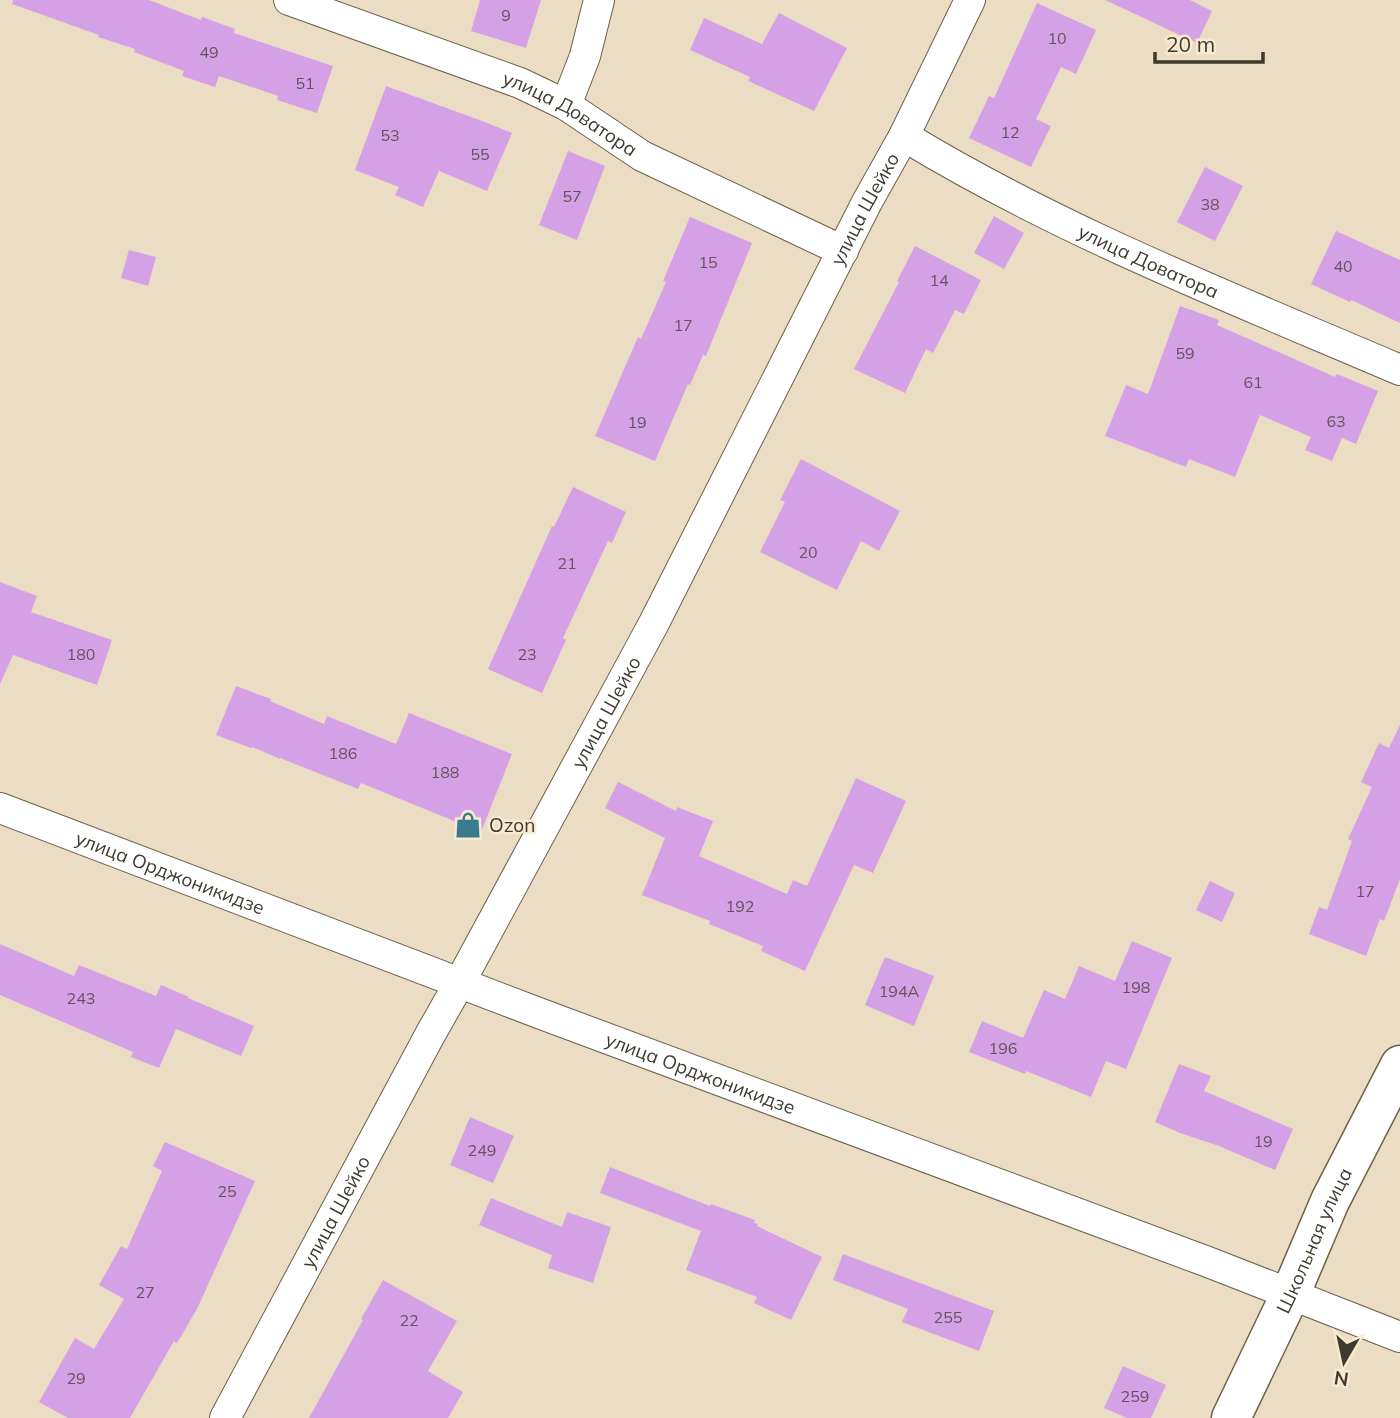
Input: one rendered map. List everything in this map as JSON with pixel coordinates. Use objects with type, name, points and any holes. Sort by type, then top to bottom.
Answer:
[{"type":"street","name":"улица Доватора","points":[[289,0],[520,83],[566,105],[642,156],[843,251]]},
{"type":"street","points":[[566,105],[585,56],[599,0]]},
{"type":"street","name":"улица Шейко","points":[[225,1418],[654,623],[867,202],[904,136],[970,0]]},
{"type":"street","name":"улица Доватора","points":[[904,136],[946,162],[1099,240],[1400,370]]},
{"type":"street","name":"улица Орджоникидзе","points":[[0,807],[570,1025],[1208,1262],[1400,1337]]},
{"type":"street","name":"Школьная улица","points":[[1231,1418],[1290,1295],[1330,1201],[1400,1065]]},
{"type":"building","points":[[13,0],[149,0],[201,20],[202,17],[235,29],[234,33],[333,66],[317,113],[277,100],[278,96],[219,76],[215,87],[182,76],[184,71],[134,52],[135,49],[12,4]]},
{"type":"building","points":[[480,0],[541,0],[526,48],[471,31]]},
{"type":"building","points":[[1105,0],[1190,0],[1212,11],[1197,43]]},
{"type":"building","points":[[1037,3],[1096,30],[1076,74],[1061,67],[1036,119],[1051,126],[1031,167],[969,138],[989,96],[994,98]]},
{"type":"building","points":[[779,13],[847,48],[814,111],[748,81],[750,77],[690,50],[704,18],[762,44]]},
{"type":"building","points":[[386,86],[512,133],[487,191],[439,171],[423,207],[395,195],[399,187],[355,170]]},
{"type":"building","points":[[568,151],[605,166],[577,240],[539,225]]},
{"type":"building","points":[[1205,167],[1243,186],[1215,241],[1177,222]]},
{"type":"building","points":[[994,216],[1024,233],[1004,269],[974,253]]},
{"type":"building","points":[[690,217],[752,243],[706,356],[703,355],[690,385],[688,384],[655,461],[595,436],[638,337],[641,339],[666,282],[663,281]]},
{"type":"building","points":[[1336,231],[1400,260],[1400,323],[1311,284]]},
{"type":"building","points":[[915,246],[981,280],[964,314],[955,310],[933,353],[926,349],[905,393],[854,369]]},
{"type":"building","points":[[129,250],[156,257],[148,286],[121,278]]},
{"type":"building","points":[[1180,306],[1219,320],[1217,325],[1335,377],[1337,374],[1378,391],[1356,444],[1342,438],[1332,461],[1305,450],[1311,437],[1260,415],[1235,477],[1189,459],[1186,467],[1105,436],[1126,385],[1148,394]]},
{"type":"building","points":[[801,459],[900,511],[879,551],[861,541],[837,590],[760,552],[785,502],[780,500]]},
{"type":"building","points":[[573,487],[626,512],[612,543],[608,541],[563,638],[566,640],[542,693],[488,669],[552,526],[554,527]]},
{"type":"building","points":[[0,582],[37,596],[31,612],[112,640],[97,685],[13,655],[0,684]]},
{"type":"building","points":[[236,686],[324,724],[327,716],[396,744],[409,713],[512,754],[481,832],[361,783],[358,789],[216,735]]},
{"type":"building","points":[[1400,725],[1400,879],[1384,921],[1380,919],[1366,956],[1309,934],[1319,907],[1327,910],[1352,841],[1348,839],[1372,787],[1361,782],[1379,743],[1389,748]]},
{"type":"building","points":[[856,778],[906,801],[873,873],[854,865],[805,971],[761,951],[763,946],[709,924],[710,921],[642,895],[665,838],[605,808],[618,782],[676,811],[677,807],[713,821],[699,856],[787,894],[793,880],[807,886]]},
{"type":"building","points":[[1210,881],[1235,893],[1222,922],[1196,910]]},
{"type":"building","points":[[1132,941],[1172,958],[1126,1069],[1106,1061],[1091,1097],[969,1052],[982,1021],[1023,1038],[1044,990],[1065,999],[1079,966],[1115,981]]},
{"type":"building","points":[[0,944],[74,976],[79,965],[156,996],[161,985],[254,1026],[241,1056],[176,1029],[159,1068],[131,1057],[133,1052],[0,995]]},
{"type":"building","points":[[885,957],[934,976],[914,1026],[865,1005]]},
{"type":"building","points":[[1179,1064],[1211,1076],[1204,1091],[1293,1129],[1275,1170],[1155,1122]]},
{"type":"building","points":[[470,1117],[514,1136],[493,1183],[450,1165]]},
{"type":"building","points":[[165,1142],[255,1181],[197,1309],[177,1343],[174,1341],[130,1418],[68,1418],[39,1402],[75,1338],[94,1349],[124,1299],[99,1285],[121,1246],[127,1249],[162,1171],[153,1166]]},
{"type":"building","points":[[610,1167],[710,1206],[711,1204],[755,1220],[757,1226],[822,1257],[791,1320],[754,1303],[757,1297],[686,1270],[701,1231],[600,1193]]},
{"type":"building","points":[[491,1198],[562,1227],[567,1212],[611,1227],[593,1283],[548,1268],[552,1255],[479,1225]]},
{"type":"building","points":[[843,1254],[994,1311],[979,1351],[902,1322],[908,1309],[833,1280]]},
{"type":"building","points":[[383,1280],[457,1321],[428,1371],[463,1392],[448,1418],[309,1418],[363,1320],[361,1319]]},
{"type":"building","points":[[1123,1366],[1166,1385],[1151,1418],[1127,1418],[1104,1408]]},
{"type":"place","name":"Ozon","points":[[468,825]]}]
